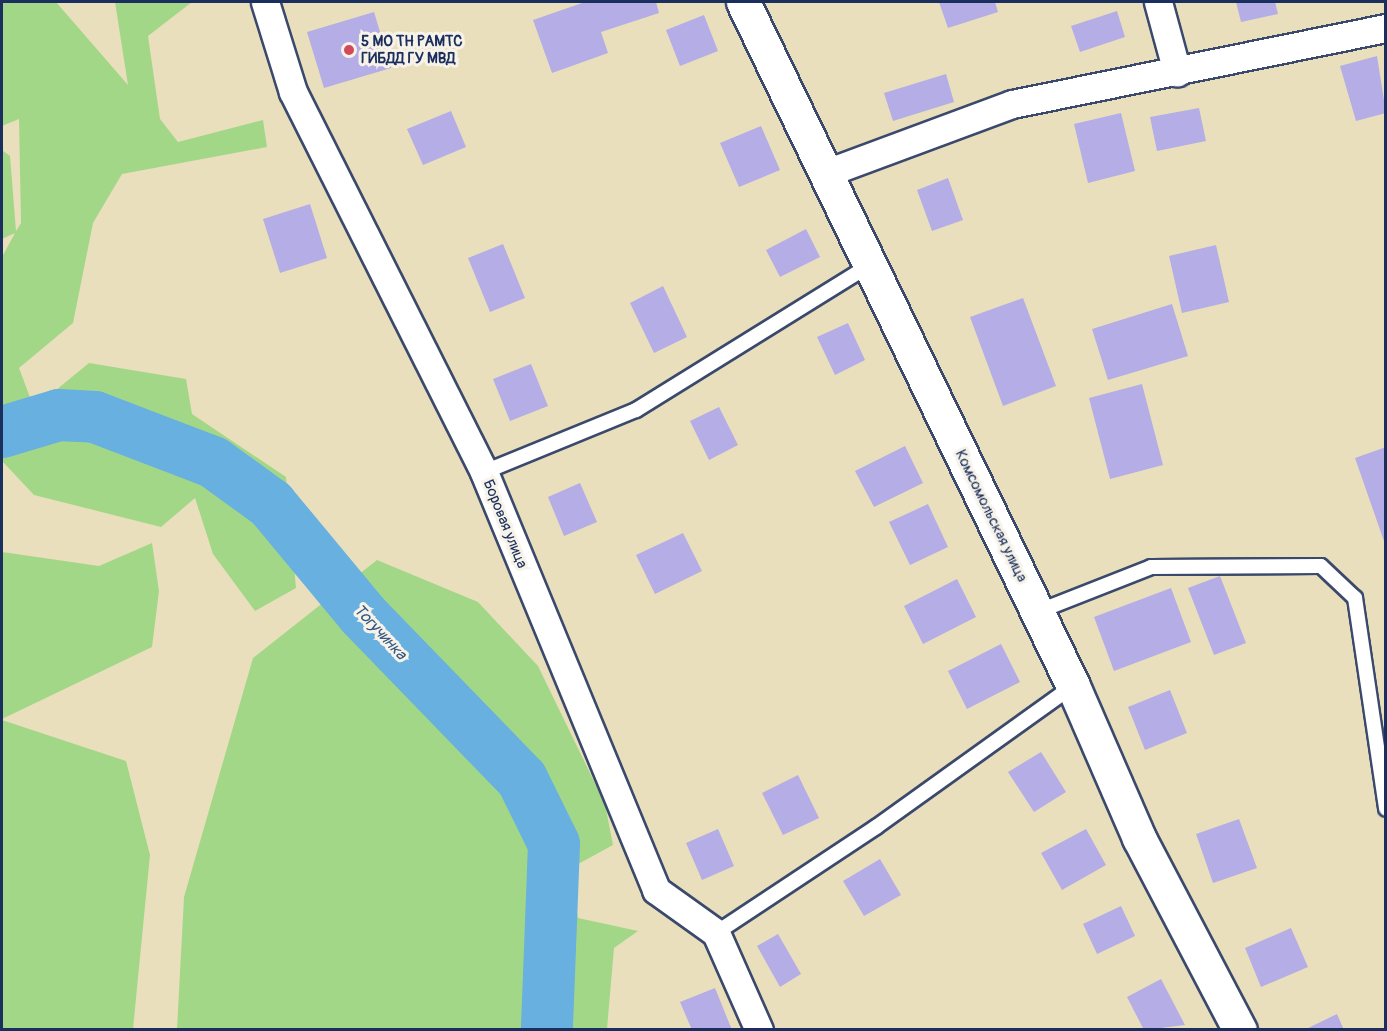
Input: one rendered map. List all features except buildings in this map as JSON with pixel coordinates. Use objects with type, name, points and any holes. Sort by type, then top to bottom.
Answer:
[{"type":"main road","name":"Комсомольская улица","points":[[743,2],[829,172],[870,265],[1073,686],[1139,838],[1240,1029]]},
{"type":"street","name":"Боровая улица","points":[[264,2],[294,92],[484,472],[656,890],[716,933]]},
{"type":"street","points":[[1158,2],[1177,72]]},
{"type":"street","points":[[829,172],[1012,104],[1386,28]]},
{"type":"street","points":[[716,933],[759,1029]]},
{"type":"lane","points":[[484,472],[636,410],[870,265]]},
{"type":"lane","points":[[1037,612],[1151,567],[1321,566],[1355,598],[1386,810]]},
{"type":"lane","points":[[716,933],[876,827],[1073,686]]},
{"type":"green space","points":[[2,2],[56,2],[128,85],[115,2],[192,2],[148,36],[160,119],[178,142],[263,120],[267,147],[122,174],[93,223],[73,323],[19,368],[34,408],[89,363],[186,379],[192,414],[286,477],[296,588],[255,611],[213,554],[195,498],[161,527],[34,495],[2,461],[2,257],[15,233],[2,239],[2,150],[10,156],[16,231],[21,223],[19,119],[2,126]]},
{"type":"green space","points":[[152,543],[159,591],[152,647],[2,719],[2,552],[99,566]]},
{"type":"green space","points":[[377,560],[478,602],[538,666],[605,804],[613,845],[569,869],[578,918],[638,931],[614,948],[607,1029],[177,1029],[184,897],[253,658]]},
{"type":"green space","points":[[2,720],[126,761],[150,855],[133,1029],[2,1029]]},
{"type":"waterway","name":"Тогучинка","points":[[2,432],[59,415],[95,417],[213,462],[271,504],[363,615],[522,779],[554,844],[547,1030]]},
{"type":"place","name":"5 МО ТН РАМТС ГИБДД ГУ МВД","points":[[349,50]]}]
